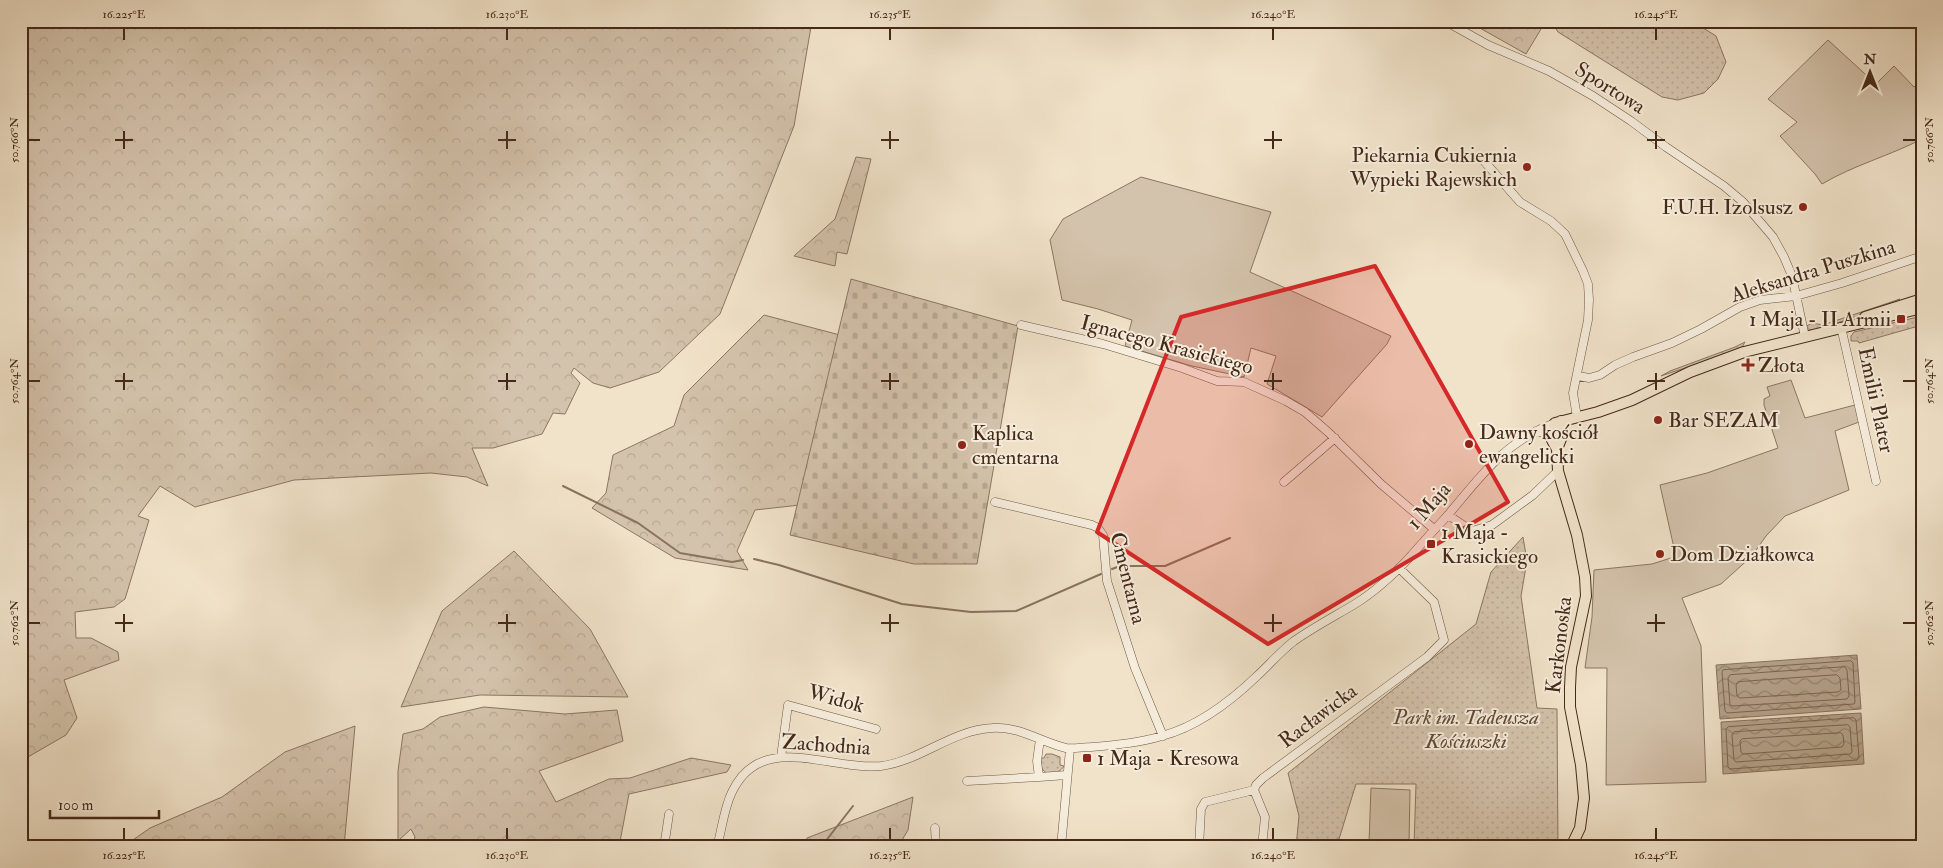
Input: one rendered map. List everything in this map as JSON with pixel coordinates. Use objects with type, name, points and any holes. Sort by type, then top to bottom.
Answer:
[{"type":"main road","name":"1 Maja","points":[[1841,327],[1867,316],[1922,299]]},
{"type":"main road","name":"1 Maja","points":[[1558,422],[1598,412],[1632,400],[1720,360],[1841,327],[1922,308]]},
{"type":"main road","name":"Karkonoska","points":[[1558,422],[1561,438],[1555,444],[1558,471],[1577,535],[1586,577],[1586,596],[1571,667],[1570,687],[1570,707],[1584,798],[1580,828],[1571,847]]},
{"type":"street","name":"Sportowa","points":[[1445,21],[1488,45],[1549,70],[1593,96],[1631,121],[1666,148],[1724,186],[1744,202],[1773,237],[1792,276],[1805,337]]},
{"type":"street","points":[[1483,160],[1520,202],[1558,226],[1565,234],[1588,284],[1590,300],[1588,320],[1573,393],[1577,416]]},
{"type":"street","name":"Aleksandra Puszkina","points":[[1578,376],[1590,378],[1600,375],[1615,365],[1701,330],[1740,307],[1760,300],[1796,296],[1842,283],[1922,256]]},
{"type":"street","name":"Ignacego Krasickiego","points":[[1020,325],[1103,344],[1182,368],[1217,381],[1244,382],[1286,401],[1304,412],[1393,495],[1434,529]]},
{"type":"street","name":"Emilii Plater","points":[[1841,327],[1876,481]]},
{"type":"street","name":"1 Maja","points":[[1070,749],[1136,742],[1163,736],[1189,726],[1225,704],[1292,643],[1384,583],[1504,452],[1536,430],[1558,422]]},
{"type":"street","points":[[1536,430],[1543,433],[1555,444]]},
{"type":"street","points":[[1284,482],[1334,438]]},
{"type":"street","points":[[1448,515],[1472,531],[1492,525],[1533,495],[1558,471]]},
{"type":"street","name":"Cmentarna","points":[[995,502],[1098,528],[1103,535],[1108,581],[1113,598],[1135,668],[1163,736]]},
{"type":"street","name":"Racławicka","points":[[1254,790],[1264,778],[1428,657],[1444,640],[1434,602],[1399,568]]},
{"type":"street","name":"Widok","points":[[781,757],[788,705],[876,729]]},
{"type":"street","name":"Zachodnia","points":[[717,847],[731,794],[743,774],[765,760],[781,757],[855,766],[881,766],[895,763],[948,740],[980,730],[994,728],[1010,729],[1070,749]]},
{"type":"street","points":[[1039,777],[1037,761],[1040,739]]},
{"type":"street","points":[[1061,847],[1070,749]]},
{"type":"street","points":[[967,781],[1067,775]]},
{"type":"street","points":[[1199,847],[1201,809],[1205,802],[1254,790],[1265,817],[1262,847]]},
{"type":"street","points":[[664,847],[669,814]]},
{"type":"street","points":[[935,828],[936,847]]},
{"type":"highlighted area","points":[[1375,266],[1508,502],[1268,644],[1097,532],[1181,317]]},
{"type":"green space","points":[[21,21],[812,21],[794,126],[720,314],[659,372],[610,388],[593,383],[574,368],[571,373],[580,383],[565,414],[553,413],[542,434],[493,448],[472,448],[488,486],[467,477],[431,473],[294,480],[195,507],[160,486],[138,516],[149,520],[125,599],[114,607],[75,612],[76,638],[91,638],[118,652],[119,660],[64,680],[77,718],[66,735],[21,761]]},
{"type":"green space","points":[[1473,21],[1542,21],[1541,29],[1526,54],[1471,23]]},
{"type":"green space","points":[[1551,21],[1692,21],[1716,36],[1726,62],[1718,79],[1704,93],[1678,100],[1662,97],[1558,32]]},
{"type":"green space","points":[[1828,40],[1876,84],[1894,66],[1914,87],[1922,81],[1922,139],[1846,171],[1822,184],[1780,136],[1797,122],[1768,99]]},
{"type":"green space","points":[[856,157],[871,159],[847,254],[837,252],[835,266],[794,256],[835,219]]},
{"type":"green space","points":[[1141,177],[1271,212],[1250,272],[1391,336],[1387,344],[1322,417],[1267,384],[1276,356],[1251,348],[1244,377],[1192,366],[1125,346],[1132,320],[1062,300],[1050,240],[1063,219]]},
{"type":"green space","points":[[851,279],[1018,326],[977,564],[914,564],[790,535]]},
{"type":"green space","points":[[1900,299],[1886,306],[1823,328],[1812,331],[1805,327],[1812,323],[1823,325]]},
{"type":"green space","points":[[764,315],[840,335],[809,504],[755,510],[737,551],[748,570],[675,558],[592,508],[606,493],[613,455],[674,426],[684,395]]},
{"type":"green space","points":[[1922,316],[1922,325],[1859,343],[1858,341],[1851,341],[1851,336],[1854,332]]},
{"type":"green space","points":[[1745,342],[1741,349],[1661,376],[1670,371]]},
{"type":"green space","points":[[1791,380],[1805,418],[1855,405],[1859,422],[1835,431],[1849,490],[1785,516],[1766,536],[1752,556],[1721,584],[1682,598],[1701,646],[1706,782],[1606,785],[1607,668],[1585,668],[1592,617],[1594,570],[1652,564],[1674,557],[1674,548],[1660,485],[1707,473],[1778,448],[1764,405],[1764,399],[1770,396],[1767,387]]},
{"type":"green space","name":"Park im. Tadeusza Kościuszki","points":[[1523,537],[1527,561],[1521,596],[1537,708],[1557,709],[1558,847],[1414,847],[1416,784],[1356,784],[1339,839],[1312,843],[1306,847],[1296,847],[1299,816],[1288,773],[1476,624],[1491,572]]},
{"type":"green space","points":[[514,551],[590,629],[628,697],[480,695],[401,707],[442,611]]},
{"type":"green space","points":[[484,707],[565,714],[617,710],[623,741],[539,771],[556,802],[609,779],[630,778],[691,758],[731,765],[727,772],[629,794],[619,847],[412,847],[415,837],[411,829],[398,841],[398,771],[403,734],[423,729],[440,717]]},
{"type":"green space","points":[[355,726],[344,847],[123,847],[150,828],[222,797],[285,752]]},
{"type":"green space","points":[[1046,754],[1060,757],[1060,765],[1064,766],[1058,772],[1048,773],[1043,770],[1039,758],[1044,758]]},
{"type":"green space","points":[[1371,788],[1410,790],[1409,844],[1369,843]]},
{"type":"green space","points":[[913,797],[908,830],[898,847],[802,847],[807,838]]},
{"type":"water","points":[[1857,655],[1861,709],[1720,719],[1716,665]]},
{"type":"water","points":[[1861,713],[1864,764],[1723,774],[1721,722]]},
{"type":"waterway","points":[[563,486],[638,523],[680,553],[732,562],[743,560]]},
{"type":"waterway","points":[[1112,569],[1120,566],[1165,566],[1230,538]]},
{"type":"waterway","points":[[754,559],[779,565],[902,604],[971,612],[1016,611],[1101,574]]},
{"type":"waterway","points":[[821,847],[853,806]]},
{"type":"place","name":"Piekarnia Cukiernia Wypieki Rajewskich","points":[[1527,167]]},
{"type":"place","name":"F.U.H. Izolsusz","points":[[1803,207]]},
{"type":"place","name":"1 Maja - II Armii","points":[[1901,319]]},
{"type":"place","name":"Złota","points":[[1748,365]]},
{"type":"place","name":"Bar SEZAM","points":[[1658,420]]},
{"type":"place","name":"Dawny kościół ewangelicki","points":[[1469,444]]},
{"type":"place","name":"Kaplica cmentarna","points":[[962,445]]},
{"type":"place","name":"1 Maja - Krasickiego","points":[[1431,544]]},
{"type":"place","name":"Dom Działkowca","points":[[1660,554]]},
{"type":"place","name":"1 Maja - Kresowa","points":[[1087,758]]}]
